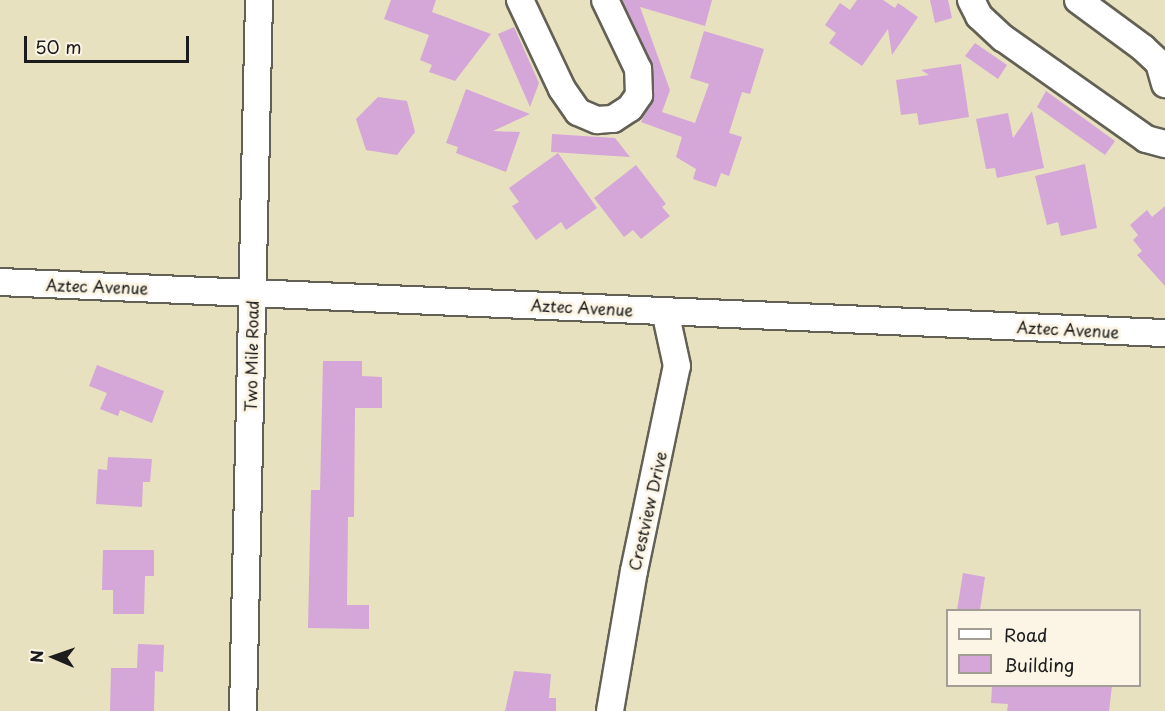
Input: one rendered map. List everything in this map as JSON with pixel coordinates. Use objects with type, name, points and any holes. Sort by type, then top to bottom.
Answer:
[{"type":"street","name":"Two Mile Road","points":[[243,711],[259,0]]},
{"type":"street","points":[[520,0],[562,89],[578,112],[597,120],[613,119],[630,108],[639,95],[638,69],[605,0]]},
{"type":"street","points":[[971,0],[979,16],[1004,38],[1146,139],[1165,144]]},
{"type":"street","points":[[1078,0],[1143,48],[1159,63],[1165,84]]},
{"type":"street","name":"Aztec Avenue","points":[[0,282],[1165,333]]},
{"type":"street","name":"Crestview Drive","points":[[610,711],[634,571],[677,366],[665,311]]},
{"type":"building","points":[[391,0],[436,0],[432,12],[491,34],[455,81],[429,72],[432,65],[420,60],[429,35],[384,19]]},
{"type":"building","points":[[622,0],[712,0],[705,26],[640,7],[670,90],[662,112],[695,123],[709,84],[690,78],[704,31],[764,49],[750,94],[742,92],[729,133],[742,137],[729,176],[721,173],[716,187],[693,179],[696,169],[676,157],[682,137],[641,122],[654,95],[653,68]]},
{"type":"building","points":[[857,0],[883,0],[895,8],[898,3],[918,17],[892,55],[888,29],[862,66],[829,43],[836,33],[825,25],[840,3],[850,10]]},
{"type":"building","points":[[930,0],[948,0],[952,18],[935,23]]},
{"type":"building","points":[[514,27],[539,83],[530,107],[498,34]]},
{"type":"building","points":[[975,43],[1007,65],[998,79],[965,56]]},
{"type":"building","points":[[961,64],[969,117],[919,125],[917,113],[901,115],[896,80],[929,75],[921,70]]},
{"type":"building","points":[[466,89],[530,114],[493,131],[520,132],[506,172],[456,153],[458,147],[446,143]]},
{"type":"building","points":[[1046,91],[1115,141],[1105,155],[1037,107]]},
{"type":"building","points":[[378,97],[407,101],[415,132],[397,155],[366,150],[356,119]]},
{"type":"building","points":[[1032,111],[1044,168],[997,178],[995,168],[986,169],[976,119],[1008,113],[1013,138]]},
{"type":"building","points":[[552,134],[615,138],[630,157],[551,152]]},
{"type":"building","points":[[558,153],[597,208],[566,230],[561,222],[536,240],[512,206],[519,202],[509,188]]},
{"type":"building","points":[[1085,164],[1097,228],[1061,236],[1058,222],[1047,225],[1035,176]]},
{"type":"building","points":[[636,165],[666,204],[662,207],[670,216],[641,239],[633,230],[624,237],[594,198]]},
{"type":"building","points":[[1165,206],[1165,286],[1137,255],[1142,251],[1133,240],[1138,235],[1130,225],[1147,210],[1152,217]]},
{"type":"building","points":[[323,361],[362,361],[362,376],[382,377],[382,408],[355,408],[354,517],[348,517],[347,605],[369,605],[369,629],[308,628],[311,490],[320,490]]},
{"type":"building","points":[[97,365],[164,391],[152,423],[120,410],[118,416],[100,409],[107,393],[89,386]]},
{"type":"building","points":[[108,457],[152,459],[150,482],[143,482],[142,507],[96,504],[98,469],[107,470]]},
{"type":"building","points":[[103,550],[154,550],[154,576],[145,576],[144,614],[113,614],[113,590],[102,590]]},
{"type":"building","points":[[963,573],[985,577],[980,609],[957,609]]},
{"type":"building","points":[[138,644],[164,645],[163,672],[155,671],[154,711],[110,711],[111,668],[137,668]]},
{"type":"building","points":[[514,671],[551,674],[549,698],[556,698],[556,711],[505,711]]},
{"type":"building","points":[[992,687],[1112,687],[1109,711],[1007,711],[1008,704],[991,703]]}]
